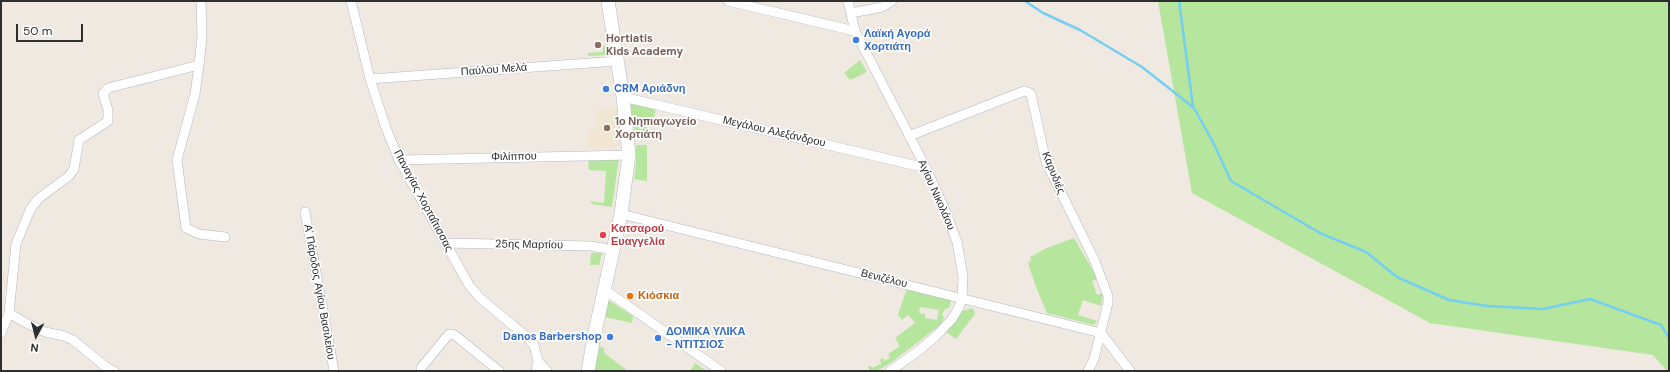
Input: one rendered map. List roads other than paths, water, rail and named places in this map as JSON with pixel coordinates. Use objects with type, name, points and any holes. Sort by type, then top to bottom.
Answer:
[{"type":"street","points":[[201,1],[202,37],[195,94],[177,160],[186,228],[198,234],[225,237]]},
{"type":"street","name":"Παναγίας Χορταΐτισσας","points":[[351,1],[370,79],[386,128],[399,160],[469,285],[480,298],[528,338],[534,346],[538,361],[547,371]]},
{"type":"street","points":[[588,371],[594,332],[605,290],[621,214],[629,155],[623,97],[608,1]]},
{"type":"street","points":[[728,1],[856,31]]},
{"type":"street","name":"Αγίου Νικολάου","points":[[848,1],[856,31],[926,168],[946,212],[957,242],[963,276],[962,299],[952,319],[936,336],[917,352],[890,371]]},
{"type":"street","points":[[850,13],[882,7],[892,1]]},
{"type":"street","name":"Παύλου Μελά","points":[[370,79],[617,61]]},
{"type":"street","points":[[1,333],[9,313],[16,244],[19,233],[30,210],[38,199],[69,176],[74,169],[79,140],[108,121],[108,110],[103,94],[105,90],[199,65]]},
{"type":"street","name":"Καρυδιές","points":[[909,136],[1024,91],[1031,94],[1046,162],[1094,259],[1108,296],[1108,303],[1101,334],[1094,359],[1088,371]]},
{"type":"street","name":"Μεγάλου Αλεξάνδρου","points":[[623,97],[926,168]]},
{"type":"street","name":"Φιλίππου","points":[[399,160],[629,155]]},
{"type":"street","name":"Α' Πάροδος Αγίου Βασιλείου","points":[[305,212],[334,371]]},
{"type":"street","name":"Βενιζέλου","points":[[621,214],[1101,334]]},
{"type":"street","name":"25ης Μαρτίου","points":[[445,243],[592,246],[613,250]]},
{"type":"street","points":[[605,290],[721,371]]},
{"type":"street","points":[[9,313],[45,332],[64,336],[73,340],[106,368],[114,371]]},
{"type":"street","points":[[421,368],[449,334],[452,334],[499,371]]},
{"type":"street","points":[[1101,334],[1130,371]]},
{"type":"street","points":[[536,371],[538,361]]},
{"type":"waterway","points":[[1025,1],[1043,13],[1080,30],[1142,67],[1194,108],[1214,144],[1231,181],[1320,233],[1366,252],[1397,277],[1449,300],[1487,306],[1543,309],[1590,299],[1661,325],[1669,338]]},
{"type":"waterway","points":[[1179,1],[1193,107]]},
{"type":"place","name":"Λαϊκή Αγορά Χορτιάτη","points":[[856,40]]},
{"type":"place","name":"Hortiatis Kids Academy","points":[[598,45]]},
{"type":"place","name":"CRM Αριάδνη","points":[[606,89]]},
{"type":"place","name":"1ο Νηπιαγωγείο Χορτιάτη","points":[[607,128]]},
{"type":"place","name":"Κατσαρού Ευαγγελία","points":[[603,235]]},
{"type":"place","name":"Κιόσκια","points":[[630,296]]},
{"type":"place","name":"Danos Barbershop","points":[[610,337]]},
{"type":"place","name":"ΔΟΜΙΚΑ ΥΛΙΚΑ - ΝΤΙΤΣΙΟΣ","points":[[658,338]]}]
